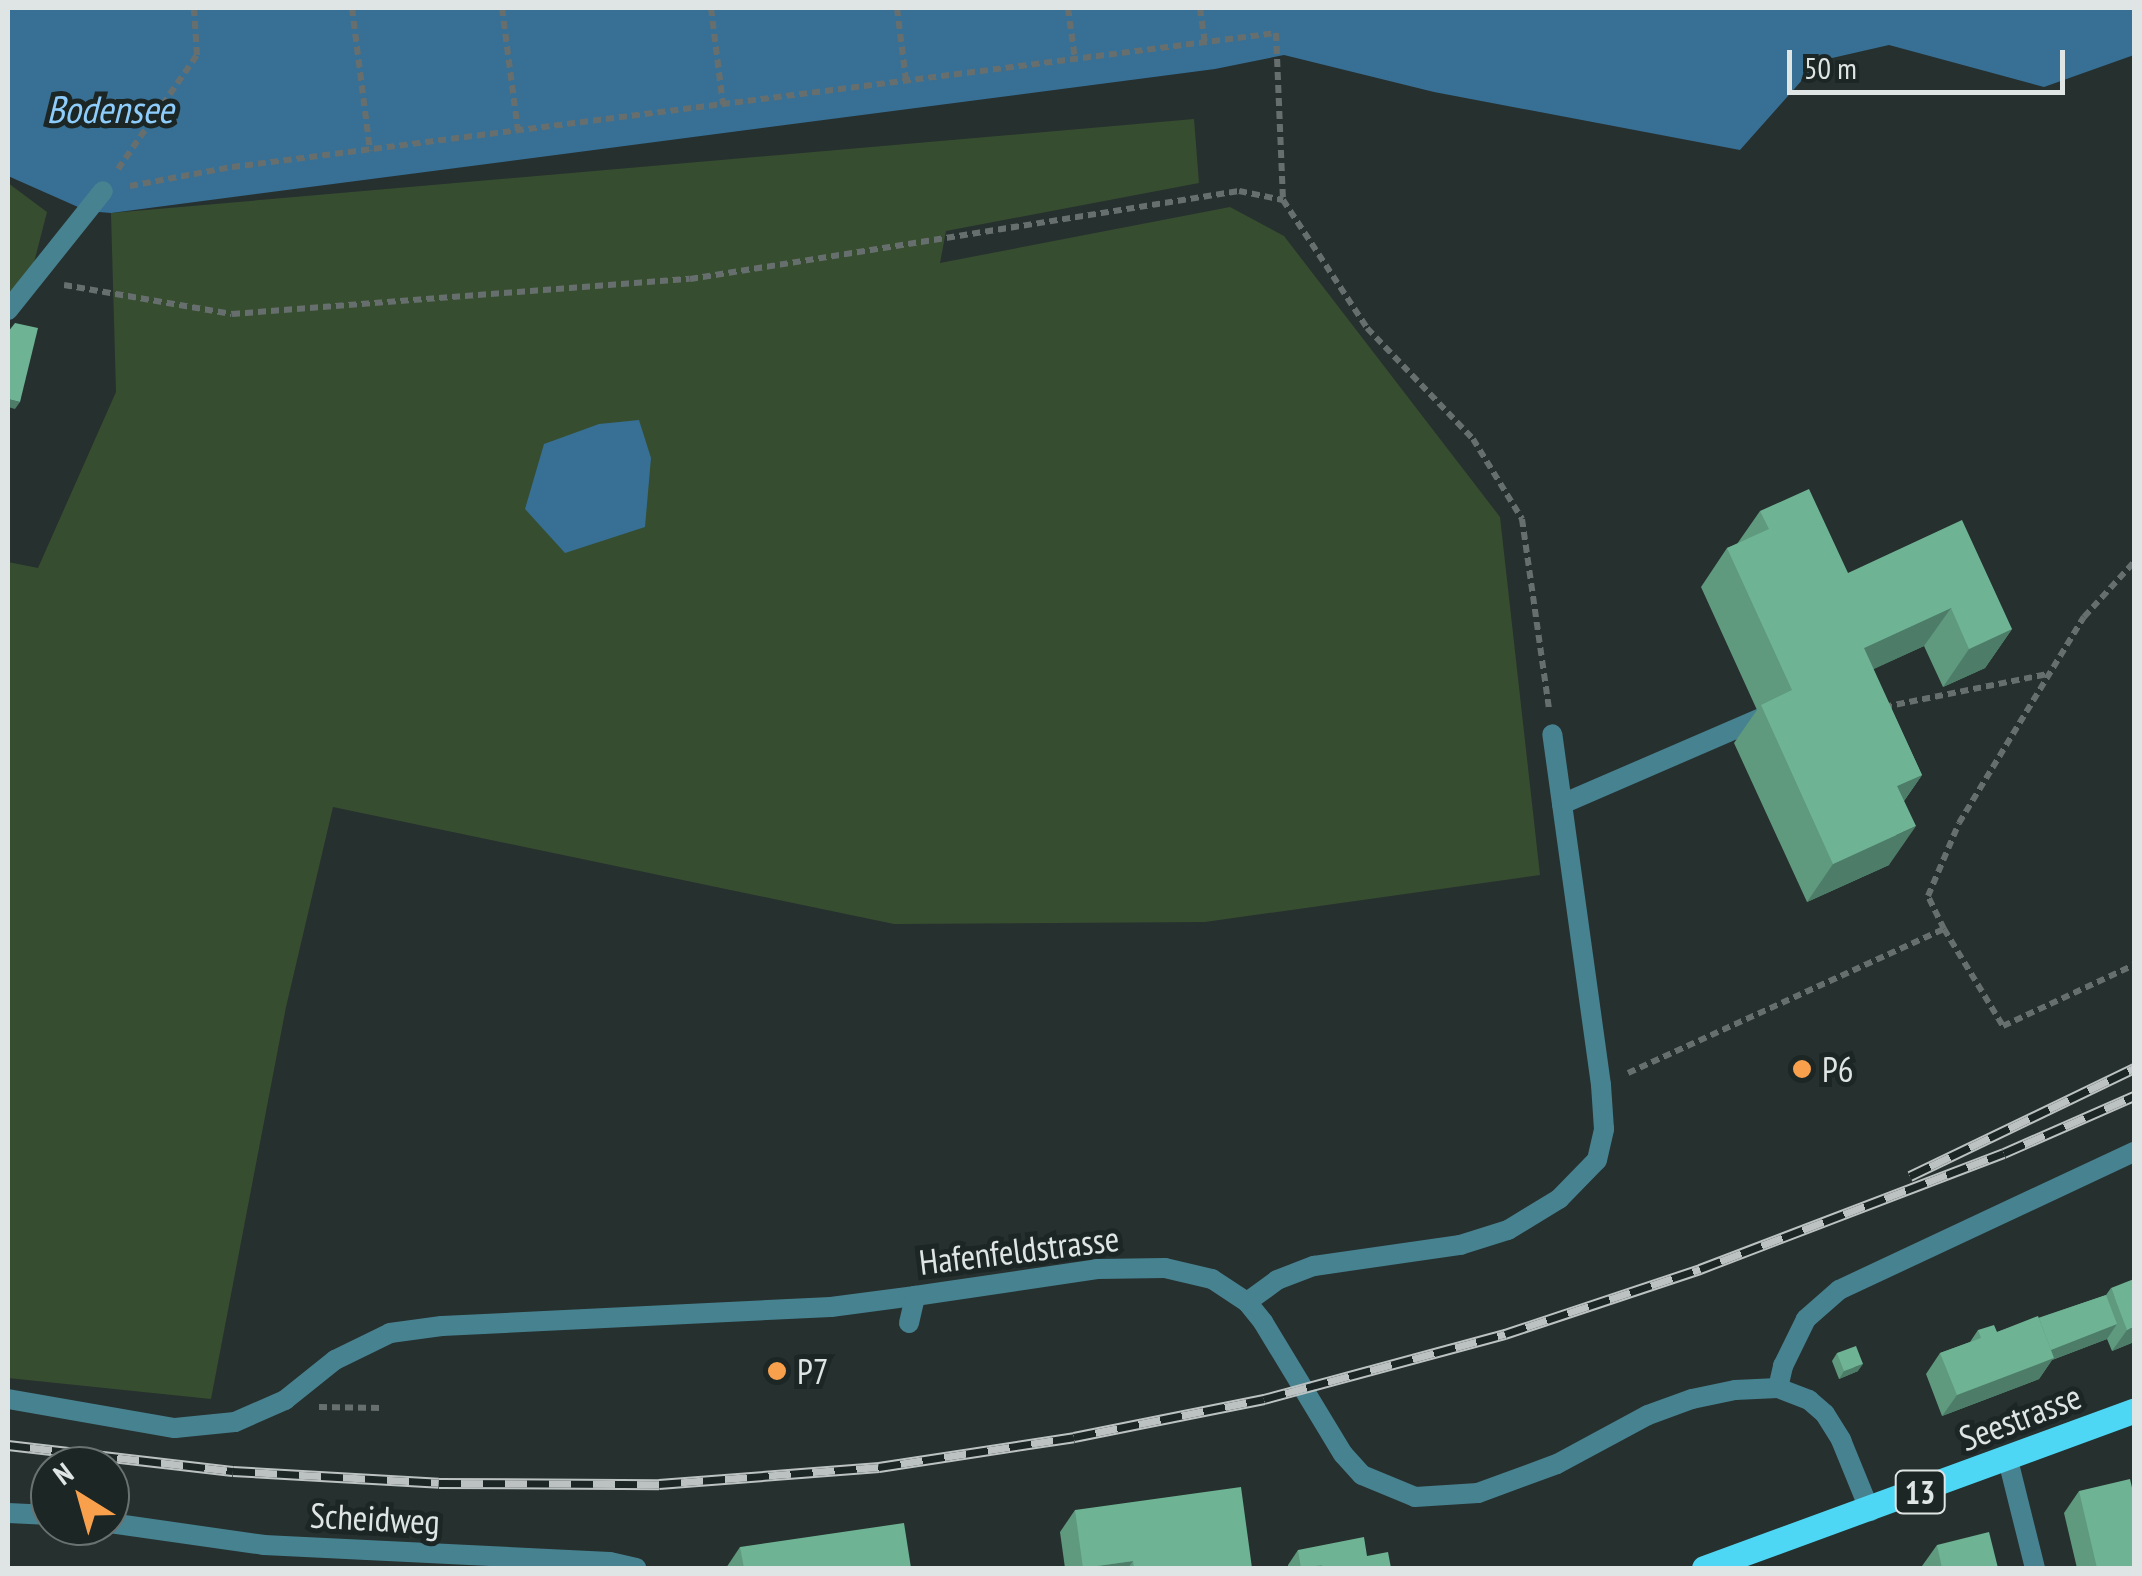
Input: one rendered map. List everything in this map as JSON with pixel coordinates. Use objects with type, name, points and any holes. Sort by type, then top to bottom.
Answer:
[{"type":"main road","name":"Seestrasse","points":[[1704,1568],[1870,1511],[2134,1411]]},
{"type":"street","points":[[8,310],[103,191]]},
{"type":"street","points":[[1562,804],[1761,718]]},
{"type":"street","points":[[1247,1302],[1277,1280],[1314,1266],[1460,1245],[1508,1230],[1542,1209],[1597,1160],[1604,1129],[1601,1085],[1552,734]]},
{"type":"street","points":[[1870,1511],[1841,1440],[1825,1414],[1809,1400],[1778,1388],[1783,1366],[1806,1320],[1839,1290],[2134,1152]]},
{"type":"street","name":"Hafenfeldstrasse","points":[[8,1399],[175,1428],[235,1422],[285,1400],[335,1360],[390,1333],[501,1322],[830,1307],[1097,1269],[1165,1268],[1212,1279],[1247,1302],[1277,1343],[1343,1454],[1379,1485],[1415,1497],[1478,1493],[1558,1464],[1648,1415],[1692,1398],[1778,1388]]},
{"type":"street","points":[[909,1323],[915,1296]]},
{"type":"street","points":[[2008,1460],[2035,1568]]},
{"type":"street","name":"Scheidweg","points":[[130,1526],[264,1545],[610,1562],[636,1568]]},
{"type":"path","points":[[103,191],[198,55],[194,8]]},
{"type":"path","points":[[352,8],[370,150]]},
{"type":"path","points":[[502,8],[518,131]]},
{"type":"path","points":[[711,8],[723,104]]},
{"type":"path","points":[[896,8],[906,80]]},
{"type":"path","points":[[1068,8],[1075,59]]},
{"type":"path","points":[[1200,8],[1205,43]]},
{"type":"path","points":[[103,191],[232,167],[1276,33],[1284,200],[1366,328],[1473,439],[1522,519],[1552,734]]},
{"type":"path","points":[[28,286],[55,284],[232,314],[690,279],[1239,191],[1284,200]]},
{"type":"path","points":[[2134,562],[2084,617],[1959,823],[1928,896],[2003,1026],[2134,965]]},
{"type":"path","points":[[1873,709],[2049,674]]},
{"type":"path","points":[[1601,1085],[1944,929]]},
{"type":"path","points":[[285,1400],[299,1407],[382,1408]]},
{"type":"green space","points":[[1194,119],[1199,183],[946,231],[940,263],[1230,207],[1284,236],[1500,517],[1540,875],[1205,922],[894,924],[333,807],[286,1007],[211,1399],[8,1378],[8,562],[38,568],[116,392],[111,213]]},
{"type":"green space","points":[[8,183],[47,212],[28,286],[8,310]]},
{"type":"water","name":"Bodensee","points":[[8,8],[2134,8],[2134,55],[2044,87],[1889,45],[1819,61],[1740,150],[1434,92],[1284,55],[1215,69],[111,213],[87,211],[8,176]]},
{"type":"water","points":[[639,420],[651,458],[645,527],[565,553],[525,509],[544,444],[599,424]]},
{"type":"building","points":[[15,323],[38,328],[20,402],[8,399],[8,332]]},
{"type":"building","points":[[1809,489],[1848,573],[1962,520],[2012,629],[1969,649],[1951,608],[1864,648],[1922,775],[1897,786],[1916,826],[1833,864],[1761,705],[1792,690],[1727,548],[1769,529],[1760,511]]},
{"type":"building","points":[[2134,1279],[2134,1327],[2127,1330],[2111,1288]]},
{"type":"building","points":[[2106,1295],[2117,1324],[2051,1350],[2039,1318]]},
{"type":"building","points":[[2038,1316],[2054,1358],[1957,1395],[1940,1353],[1981,1338],[1978,1330],[1994,1325],[1997,1332]]},
{"type":"building","points":[[1856,1346],[1863,1364],[1844,1371],[1837,1353]]},
{"type":"building","points":[[2130,1479],[2134,1496],[2134,1568],[2097,1568],[2079,1491]]},
{"type":"building","points":[[1241,1487],[1252,1568],[1134,1568],[1133,1561],[1083,1568],[1075,1510]]},
{"type":"building","points":[[904,1523],[911,1568],[744,1568],[740,1547]]},
{"type":"building","points":[[1989,1532],[1998,1568],[1942,1568],[1937,1545]]},
{"type":"building","points":[[1364,1537],[1367,1556],[1388,1552],[1391,1568],[1301,1568],[1298,1550]]},
{"type":"railway","points":[[1910,1176],[2134,1068]]},
{"type":"railway","points":[[8,1445],[233,1471],[439,1483],[659,1484],[879,1467],[1074,1437],[1264,1399],[1505,1334],[1700,1269],[2004,1153],[2134,1096]]},
{"type":"place","name":"P6","points":[[1802,1069]]},
{"type":"place","name":"P7","points":[[777,1371]]}]
